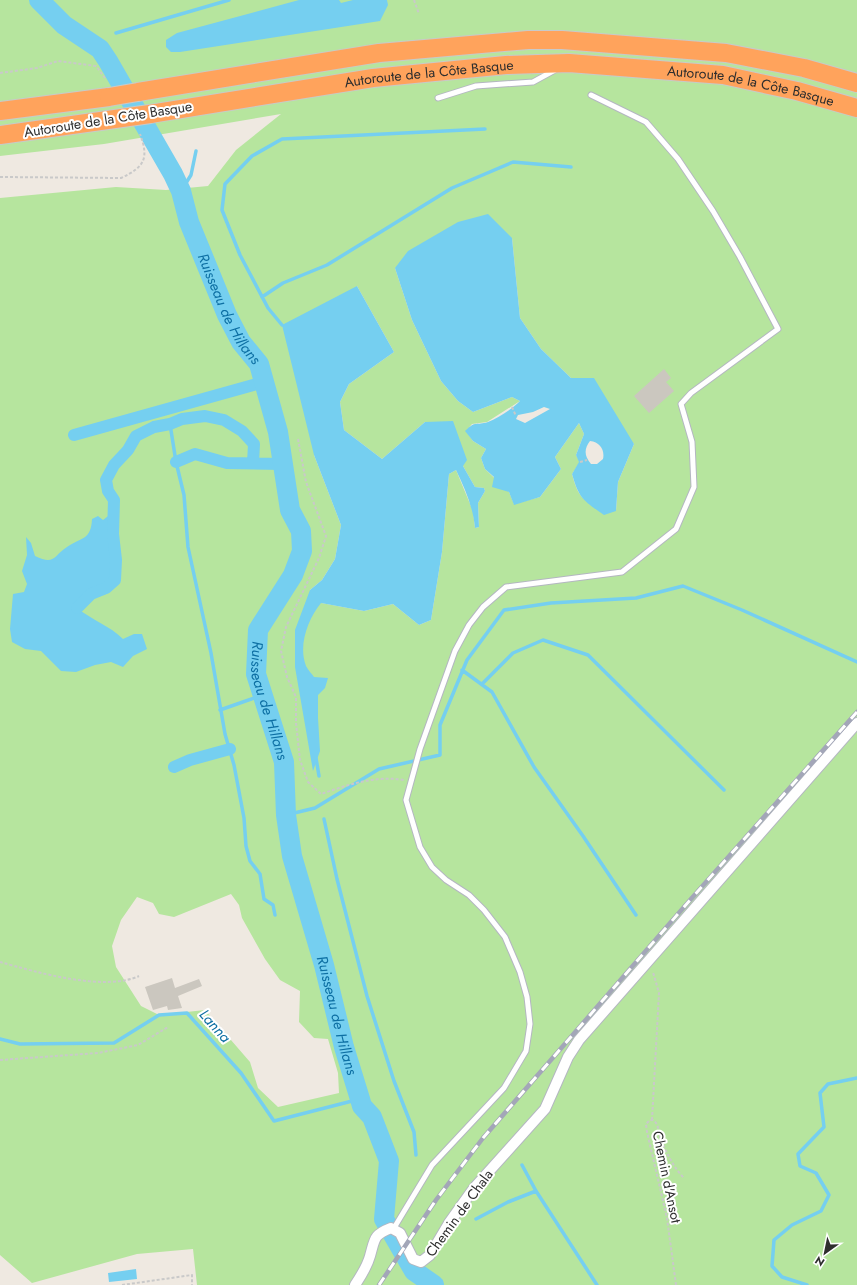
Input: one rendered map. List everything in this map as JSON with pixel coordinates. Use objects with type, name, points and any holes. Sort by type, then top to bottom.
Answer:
[{"type":"highway","name":"Autoroute de la Côte Basque","points":[[0,111],[109,97],[379,53],[528,40],[562,40],[726,53],[804,68],[857,83]]},
{"type":"highway","name":"Autoroute de la Côte Basque","points":[[0,135],[150,114],[373,78],[506,65],[569,63],[723,75],[797,91],[857,108]]},
{"type":"street","points":[[647,963],[857,723]]},
{"type":"street","name":"Chemin de Chala","points":[[391,1228],[400,1233],[416,1262],[425,1260],[474,1188],[545,1109],[565,1063],[579,1040],[647,963]]},
{"type":"street","points":[[355,1285],[370,1256],[374,1239],[380,1233],[391,1228]]},
{"type":"lane","points":[[438,98],[476,86],[533,82],[569,63]]},
{"type":"lane","points":[[391,1228],[432,1165],[504,1088],[526,1051],[530,1024],[527,997],[520,972],[505,937],[484,910],[469,895],[446,880],[432,867],[420,847],[406,800],[420,749],[456,651],[469,625],[483,607],[506,587],[622,572],[676,529],[694,487],[692,442],[681,404],[691,393],[778,329],[728,237],[678,159],[646,122],[592,95]]},
{"type":"path","points":[[414,0],[419,14]]},
{"type":"path","points":[[0,73],[37,68],[58,61],[96,66],[106,78]]},
{"type":"path","points":[[0,178],[121,178],[130,174],[144,161],[146,149],[140,134]]},
{"type":"path","points":[[512,408],[516,416]]},
{"type":"path","points":[[298,439],[306,482],[326,536],[319,558],[286,627],[281,651],[287,677],[296,697],[296,723],[300,760],[308,782],[321,794],[346,785],[377,780],[401,779],[412,782]]},
{"type":"path","points":[[580,462],[587,460]]},
{"type":"path","points":[[0,962],[85,982],[129,981],[139,976]]},
{"type":"path","points":[[647,963],[655,976],[659,993],[652,1120]]},
{"type":"path","points":[[0,1060],[98,1053],[138,1045],[168,1027]]},
{"type":"path","name":"Chemin d'Ansot","points":[[676,1285],[667,1218],[647,1132],[646,1124],[652,1120],[657,1122],[660,1137],[672,1163],[684,1178]]},
{"type":"path","points":[[122,1285],[192,1275],[192,1285]]},
{"type":"green space","points":[[0,0],[857,0],[857,1285],[197,1285],[193,1249],[137,1254],[32,1283],[0,1255],[0,198],[116,187],[166,190],[208,186],[236,150],[281,114],[104,144],[0,156]],"holes":[[[512,238],[520,318],[541,349],[634,444],[618,482],[616,511],[592,504],[586,501],[578,492],[572,474],[580,462],[576,455],[584,434],[579,423],[555,457],[561,469],[540,497],[514,504],[509,492],[485,469],[481,458],[486,449],[473,441],[466,431],[472,424],[487,422],[520,401],[512,397],[473,412],[458,401],[441,381],[412,320],[395,268]],[[357,286],[394,352],[349,384],[340,402],[344,430],[382,459],[425,422],[463,466],[475,487],[484,488],[485,491],[478,503],[479,527],[475,528],[473,511],[456,470],[449,474],[442,552],[431,620],[419,625],[393,604],[364,611],[316,602],[310,590],[322,580],[335,559],[341,525],[314,455]],[[231,894],[239,905],[242,918],[265,959],[280,980],[300,991],[299,1022],[314,1038],[328,1039],[338,1073],[339,1093],[278,1107],[258,1088],[250,1062],[205,1010],[159,1015],[141,1006],[116,967],[112,946],[121,920],[137,897],[153,903],[159,914],[174,917]]]},
{"type":"water","points":[[299,0],[339,0],[341,3],[353,0],[387,0],[388,5],[380,21],[180,52],[171,52],[166,47],[166,40],[177,33]]},
{"type":"water","points":[[488,214],[512,238],[520,318],[541,349],[571,378],[594,378],[634,444],[618,482],[616,511],[604,515],[583,499],[577,489],[572,474],[579,462],[576,455],[584,434],[579,423],[555,457],[561,469],[540,497],[514,505],[509,492],[492,487],[494,477],[485,469],[481,458],[486,449],[473,441],[465,431],[474,424],[488,422],[496,418],[520,401],[512,397],[473,412],[458,401],[441,381],[412,320],[395,268],[408,251],[458,222]],"holes":[[[544,407],[550,409],[525,423],[516,419],[518,415],[533,412]],[[590,441],[597,443],[601,447],[603,453],[603,459],[597,464],[591,464],[586,455],[586,450]]]},
{"type":"water","points":[[357,286],[394,352],[349,384],[340,402],[344,430],[382,459],[425,422],[453,421],[467,460],[463,466],[475,487],[484,488],[485,491],[478,503],[479,527],[475,528],[470,505],[456,470],[449,474],[442,552],[431,620],[419,625],[393,604],[364,611],[321,603],[316,609],[308,624],[304,641],[304,658],[306,666],[314,677],[328,678],[325,688],[318,695],[320,751],[313,771],[295,667],[295,630],[310,590],[322,580],[335,559],[341,525],[314,455],[282,325]]},
{"type":"water","points":[[112,513],[116,560],[115,580],[106,588],[91,594],[77,608],[118,634],[123,639],[134,634],[142,634],[147,649],[133,656],[123,667],[111,662],[95,665],[76,672],[61,671],[41,651],[25,649],[12,642],[10,629],[13,594],[24,592],[27,584],[22,571],[27,555],[26,537],[31,543],[35,556],[50,560],[67,547],[85,537],[90,531],[92,519],[98,516],[103,520]]},
{"type":"water","points":[[386,1225],[396,1234],[416,1268],[442,1285],[427,1285],[411,1274]]},
{"type":"water","points":[[136,1269],[137,1279],[109,1282],[108,1273]]},
{"type":"building","points":[[664,369],[671,378],[666,382],[674,391],[649,413],[634,396]]},
{"type":"building","points":[[172,978],[175,988],[199,979],[202,986],[178,996],[182,1008],[168,1010],[167,1006],[153,1010],[145,987]]},
{"type":"waterway","name":"Ruisseau de Hillans","points":[[39,0],[64,25],[100,49],[108,61],[173,174],[181,191],[189,222],[227,315],[241,342],[259,364],[278,432],[290,510],[301,531],[302,551],[293,575],[258,630],[256,674],[284,762],[286,815],[292,856],[324,965],[344,1047],[362,1106],[372,1117],[389,1161],[384,1219],[414,1271],[434,1285]]},
{"type":"waterway","points":[[116,33],[229,0]]},
{"type":"waterway","points":[[282,325],[268,308],[240,255],[222,210],[225,184],[252,156],[282,139],[485,129]]},
{"type":"waterway","points":[[181,191],[191,175],[196,151]]},
{"type":"waterway","points":[[262,297],[283,283],[327,265],[452,188],[513,162],[571,167]]},
{"type":"waterway","points":[[74,435],[264,382]]},
{"type":"waterway","points":[[77,608],[91,594],[106,588],[115,580],[116,560],[113,534],[114,500],[108,491],[106,480],[114,465],[128,450],[136,436],[154,427],[170,424],[182,419],[205,416],[224,420],[242,431],[254,444],[253,463]]},
{"type":"waterway","points":[[170,424],[176,462],[184,495],[188,547],[211,653],[225,734],[234,765],[244,818],[246,846],[250,861],[260,874],[264,899],[273,905],[275,915]]},
{"type":"waterway","points":[[176,462],[195,454],[227,463],[282,464]]},
{"type":"waterway","points":[[286,815],[315,808],[379,769],[440,755],[440,725],[467,660],[504,610],[551,603],[636,598],[683,586],[742,610],[857,662]]},
{"type":"waterway","points":[[482,684],[513,653],[543,640],[588,655],[724,790]]},
{"type":"waterway","points":[[462,670],[492,692],[534,767],[636,915]]},
{"type":"waterway","points":[[220,710],[263,695]]},
{"type":"waterway","points":[[174,767],[190,760],[230,749]]},
{"type":"waterway","points":[[316,758],[319,776]]},
{"type":"waterway","points":[[324,819],[337,879],[367,996],[394,1081],[414,1132],[416,1155]]},
{"type":"waterway","name":"Lanna","points":[[0,1039],[20,1044],[114,1043],[159,1015],[187,1013],[241,1073],[274,1121],[360,1099]]},
{"type":"waterway","points":[[807,1285],[782,1277],[772,1266],[774,1240],[792,1225],[821,1211],[829,1195],[816,1173],[800,1166],[798,1154],[824,1127],[820,1093],[828,1084],[857,1078]]},
{"type":"waterway","points":[[522,1165],[536,1191],[597,1285]]},
{"type":"waterway","points":[[476,1219],[508,1202],[536,1191]]},
{"type":"railway","points":[[379,1285],[436,1200],[483,1138],[691,899],[857,712]]}]
